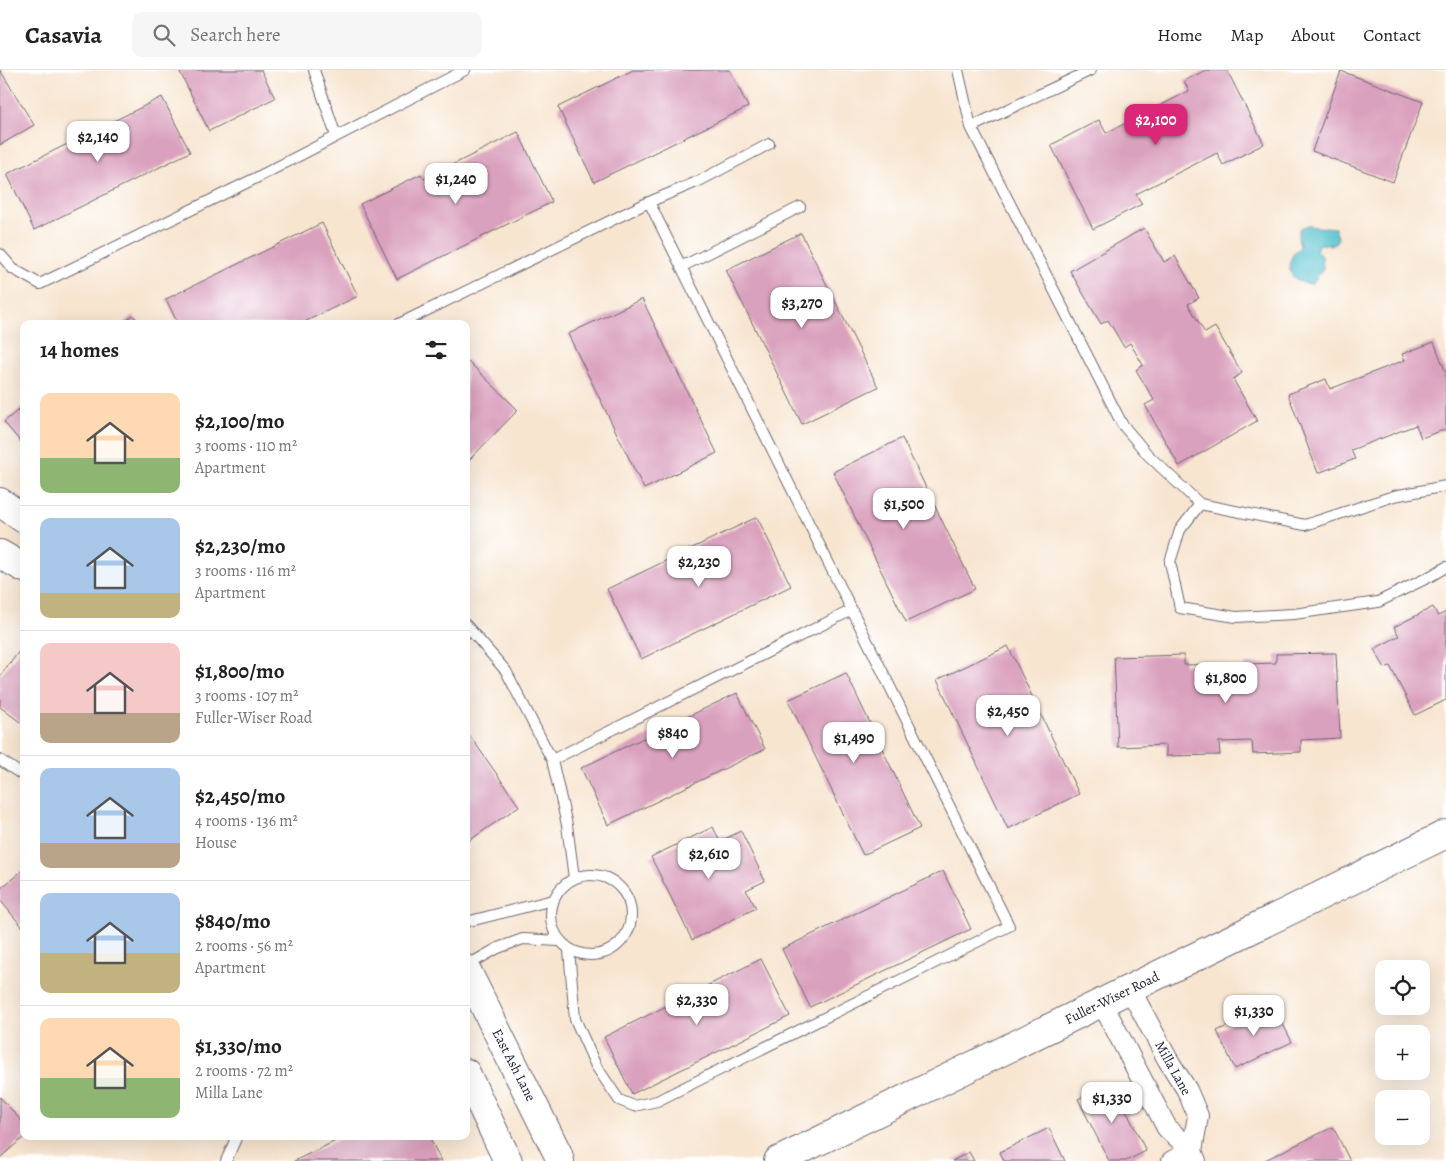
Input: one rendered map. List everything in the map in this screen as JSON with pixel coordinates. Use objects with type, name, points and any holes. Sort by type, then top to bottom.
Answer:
[{"type":"street","points":[[0,502],[20,516]]},
{"type":"street","points":[[0,554],[20,566]]},
{"type":"street","name":"Fuller-Wiser Road","points":[[781,1160],[1446,834]]},
{"type":"street","name":"East Ash Lane","points":[[470,976],[560,1161]]},
{"type":"street","name":"Milla Lane","points":[[1130,989],[1168,1060],[1187,1090],[1198,1116],[1194,1156]]},
{"type":"street","points":[[1102,1003],[1167,1128],[1194,1156]]},
{"type":"street","points":[[470,1081],[508,1161]]},
{"type":"street","points":[[1172,1161],[1194,1156]]},
{"type":"lane","points":[[314,70],[336,136]]},
{"type":"lane","points":[[0,254],[13,269],[40,284],[254,179],[465,70]]},
{"type":"lane","points":[[958,70],[971,127],[1122,424],[1148,455],[1200,504],[1305,525],[1394,496],[1446,486]]},
{"type":"lane","points":[[971,127],[1091,70]]},
{"type":"lane","points":[[407,320],[649,202],[699,181],[769,144]]},
{"type":"lane","points":[[569,950],[575,1019],[596,1066],[619,1100],[634,1106],[657,1100],[1009,926],[649,202]]},
{"type":"lane","points":[[681,267],[800,207]]},
{"type":"lane","points":[[1200,504],[1180,530],[1170,562],[1180,608],[1236,617],[1294,614],[1378,602],[1429,578],[1446,567]]},
{"type":"lane","points":[[552,760],[852,610]]},
{"type":"lane","points":[[470,630],[506,671],[552,760],[567,825],[574,878]]},
{"type":"lane","points":[[0,760],[20,773]]},
{"type":"lane","points":[[595,874],[614,882],[628,898],[632,918],[625,938],[610,952],[589,957],[569,950],[559,941],[550,921],[553,900],[561,886],[574,878],[595,874]]},
{"type":"lane","points":[[470,921],[553,900]]},
{"type":"lane","points":[[470,966],[498,948],[523,939],[559,941]]},
{"type":"lane","points":[[226,1161],[235,1140]]},
{"type":"water","points":[[1309,225],[1335,228],[1338,238],[1334,245],[1319,244],[1316,250],[1322,256],[1323,269],[1312,284],[1297,280],[1290,271],[1291,259],[1300,247],[1298,237],[1300,228]]},
{"type":"building","points":[[0,70],[34,125],[0,145]]},
{"type":"building","points":[[179,70],[261,70],[275,98],[209,131]]},
{"type":"building","points":[[633,70],[730,70],[748,107],[594,182],[558,107]]},
{"type":"building","points":[[1206,70],[1227,70],[1264,144],[1223,165],[1217,153],[1136,194],[1142,204],[1093,229],[1051,145],[1099,120],[1106,133],[1189,91],[1184,81]]},
{"type":"building","points":[[1341,71],[1423,102],[1393,182],[1312,151]]},
{"type":"building","points":[[162,97],[190,152],[34,230],[7,174]]},
{"type":"building","points":[[518,132],[552,202],[397,279],[360,204],[421,174],[424,179]]},
{"type":"building","points":[[322,223],[358,296],[308,320],[176,320],[166,299]]},
{"type":"building","points":[[1144,228],[1164,262],[1175,256],[1199,298],[1188,304],[1205,333],[1215,327],[1242,373],[1233,379],[1257,421],[1179,466],[1145,405],[1154,400],[1136,370],[1143,365],[1130,343],[1124,347],[1108,320],[1101,324],[1070,271]]},
{"type":"building","points":[[801,233],[878,387],[802,424],[726,270]]},
{"type":"building","points":[[642,299],[717,453],[644,489],[568,334]]},
{"type":"building","points":[[133,315],[137,320],[127,320]]},
{"type":"building","points":[[1434,342],[1446,373],[1446,429],[1421,438],[1416,425],[1351,450],[1355,459],[1318,473],[1288,394],[1326,379],[1330,389],[1405,360],[1402,354]]},
{"type":"building","points":[[470,363],[518,410],[470,459]]},
{"type":"building","points":[[20,408],[20,441],[4,422]]},
{"type":"building","points":[[902,438],[975,589],[906,622],[833,472]]},
{"type":"building","points":[[757,517],[791,586],[641,659],[607,589]]},
{"type":"building","points":[[1433,607],[1438,616],[1446,612],[1446,700],[1415,715],[1390,666],[1385,668],[1374,649],[1399,636],[1394,627]]},
{"type":"building","points":[[1008,646],[1079,794],[1008,829],[937,680]]},
{"type":"building","points":[[20,650],[20,722],[0,707],[0,676]]},
{"type":"building","points":[[1336,653],[1340,738],[1301,740],[1301,752],[1253,754],[1252,741],[1219,742],[1220,755],[1166,756],[1166,745],[1118,747],[1114,657],[1184,655],[1184,665],[1219,664],[1219,672],[1245,671],[1245,664],[1276,663],[1276,654]]},
{"type":"building","points":[[846,673],[920,828],[863,855],[788,700]]},
{"type":"building","points":[[737,693],[765,749],[608,825],[581,768]]},
{"type":"building","points":[[470,736],[519,806],[470,840]]},
{"type":"building","points":[[713,827],[720,841],[741,831],[765,881],[746,890],[756,908],[692,940],[651,857]]},
{"type":"building","points":[[943,871],[971,929],[810,1007],[782,949]]},
{"type":"building","points":[[20,872],[20,924],[0,900],[0,889]]},
{"type":"building","points":[[761,959],[790,1016],[632,1094],[604,1037]]},
{"type":"building","points":[[1273,1004],[1292,1042],[1235,1069],[1217,1031]]},
{"type":"building","points":[[1112,1082],[1146,1151],[1126,1161],[1109,1161],[1078,1099]]},
{"type":"building","points":[[0,1097],[20,1120],[21,1140],[0,1158]]},
{"type":"building","points":[[1333,1127],[1350,1161],[1263,1161]]},
{"type":"building","points":[[1049,1128],[1065,1161],[1004,1161],[1000,1152]]},
{"type":"building","points":[[338,1140],[431,1140],[441,1161],[294,1161]]},
{"type":"building","points":[[969,1152],[974,1161],[952,1161]]}]
